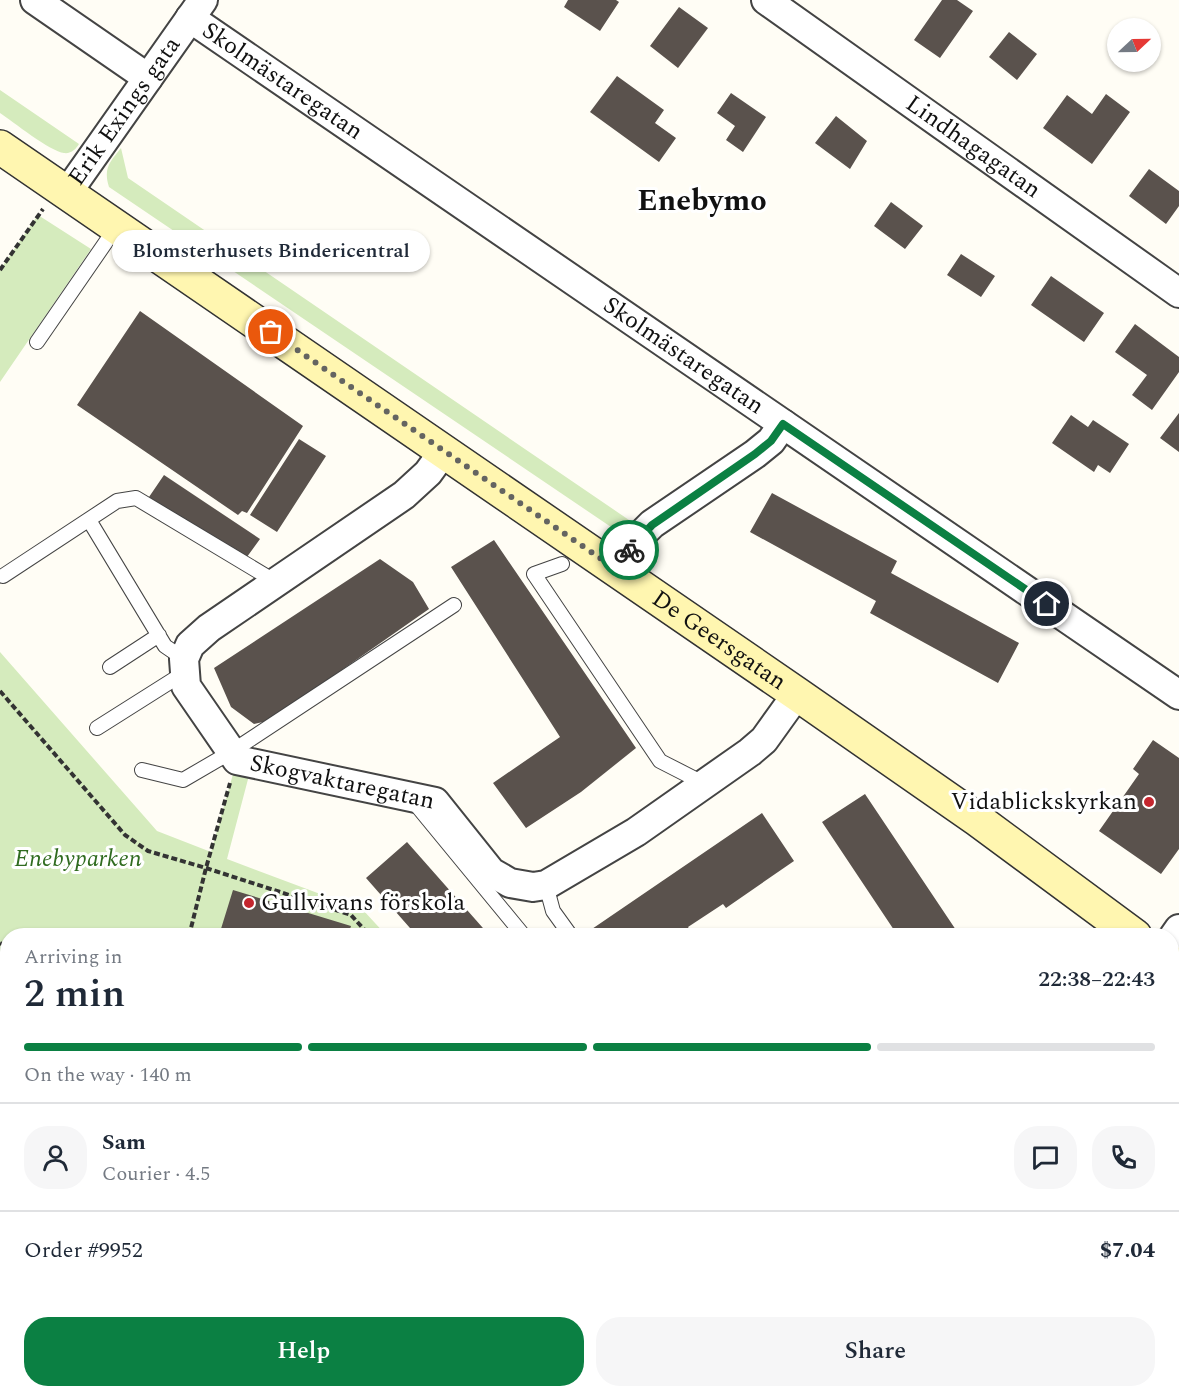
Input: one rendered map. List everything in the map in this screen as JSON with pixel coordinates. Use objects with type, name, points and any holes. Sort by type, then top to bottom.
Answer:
[{"type":"main road","name":"De Geersgatan","points":[[0,147],[55,201],[117,226],[978,820],[1124,928]]},
{"type":"street","points":[[35,0],[148,78]]},
{"type":"street","name":"Lindhagagatan","points":[[766,0],[1179,293]]},
{"type":"street","name":"Erik Exings gata","points":[[55,201],[148,78],[196,9]]},
{"type":"street","name":"Skolmästaregatan","points":[[196,9],[783,424],[1179,695]]},
{"type":"street","points":[[616,569],[639,537],[652,525],[755,454],[771,441],[783,424]]},
{"type":"street","points":[[184,666],[190,645],[209,628],[412,489],[429,473],[444,451]]},
{"type":"street","name":"Skogvaktaregatan","points":[[184,666],[186,686],[234,756],[435,802],[490,883],[510,883],[533,887],[546,885]]},
{"type":"street","points":[[546,885],[636,832],[764,740],[797,694]]},
{"type":"lane","points":[[37,342],[117,226]]},
{"type":"lane","points":[[3,576],[117,501],[136,498],[276,582]]},
{"type":"lane","points":[[89,520],[165,646],[184,666],[97,728]]},
{"type":"lane","points":[[562,564],[534,574],[660,761],[705,784]]},
{"type":"lane","points":[[142,770],[183,780],[234,756],[454,605]]},
{"type":"lane","points":[[110,667],[159,635]]},
{"type":"lane","points":[[490,883],[519,928]]},
{"type":"lane","points":[[546,885],[553,911],[565,928]]},
{"type":"path","points":[[0,270],[55,201]]},
{"type":"path","points":[[0,691],[125,835],[148,851],[351,915],[363,928]]},
{"type":"path","points":[[191,928],[234,756]]},
{"type":"green space","points":[[0,90],[79,144],[78,146],[69,153],[64,153],[41,142],[22,129],[0,113]]},
{"type":"green space","points":[[121,148],[128,178],[629,520],[614,529],[109,187],[107,170]]},
{"type":"green space","points":[[38,215],[91,249],[0,382],[0,270]]},
{"type":"green space","name":"Enebyparken","points":[[0,652],[157,831],[211,852],[237,760],[252,764],[227,859],[363,910],[380,928],[0,928]]},
{"type":"building","points":[[568,0],[616,0],[619,2],[600,31],[564,7]]},
{"type":"building","points":[[942,0],[957,0],[973,11],[940,58],[914,40]]},
{"type":"building","points":[[679,7],[708,28],[678,68],[650,46]]},
{"type":"building","points":[[1009,32],[1037,54],[1017,80],[989,57]]},
{"type":"building","points":[[617,76],[664,110],[655,123],[676,138],[659,162],[590,112]]},
{"type":"building","points":[[731,93],[766,117],[743,152],[726,140],[735,126],[717,113]]},
{"type":"building","points":[[1106,94],[1130,112],[1092,164],[1043,128],[1067,95],[1092,114]]},
{"type":"building","points":[[836,116],[867,141],[850,169],[815,143]]},
{"type":"building","points":[[1149,169],[1179,191],[1179,206],[1166,224],[1129,196]]},
{"type":"building","points":[[891,202],[923,226],[905,249],[874,226]]},
{"type":"building","points":[[961,254],[995,276],[981,297],[947,275]]},
{"type":"building","points":[[1051,276],[1104,313],[1084,342],[1031,305]]},
{"type":"building","points":[[140,311],[303,426],[247,513],[242,511],[238,515],[77,405]]},
{"type":"building","points":[[1135,324],[1179,357],[1179,372],[1152,410],[1132,395],[1147,375],[1115,352]]},
{"type":"building","points":[[1179,413],[1179,452],[1160,438]]},
{"type":"building","points":[[1071,415],[1088,427],[1093,420],[1129,444],[1110,473],[1098,465],[1094,472],[1052,443]]},
{"type":"building","points":[[299,439],[326,456],[277,532],[250,515]]},
{"type":"building","points":[[164,475],[260,539],[244,561],[149,497]]},
{"type":"building","points":[[772,493],[897,561],[891,573],[1019,643],[998,683],[870,613],[876,601],[750,532]]},
{"type":"building","points":[[494,540],[636,748],[581,792],[526,828],[493,783],[560,737],[451,567]]},
{"type":"building","points":[[380,559],[413,582],[429,609],[316,688],[316,692],[263,722],[254,724],[231,707],[214,668]]},
{"type":"building","name":"Vidablickskyrkan","points":[[1153,740],[1179,758],[1179,849],[1161,874],[1099,831],[1139,774],[1133,769]]},
{"type":"building","points":[[865,794],[955,928],[893,928],[822,822]]},
{"type":"building","points":[[762,813],[794,861],[726,908],[723,904],[689,928],[593,928]]},
{"type":"building","points":[[407,842],[483,928],[410,928],[366,878]]},
{"type":"building","points":[[233,890],[351,926],[350,928],[221,928]]},
{"type":"way so far","points":[[271,332],[616,569],[629,550]]},
{"type":"place","name":"Blomsterhusets Bindericentral","points":[[271,332]]},
{"type":"place","name":"Vidablickskyrkan","points":[[1149,802]]},
{"type":"place","name":"Gullvivans förskola","points":[[249,903]]},
{"type":"district","name":"Enebymo","points":[[702,201]]},
{"type":"route","points":[[629,550],[652,525],[771,441],[783,424],[1047,604]]}]
